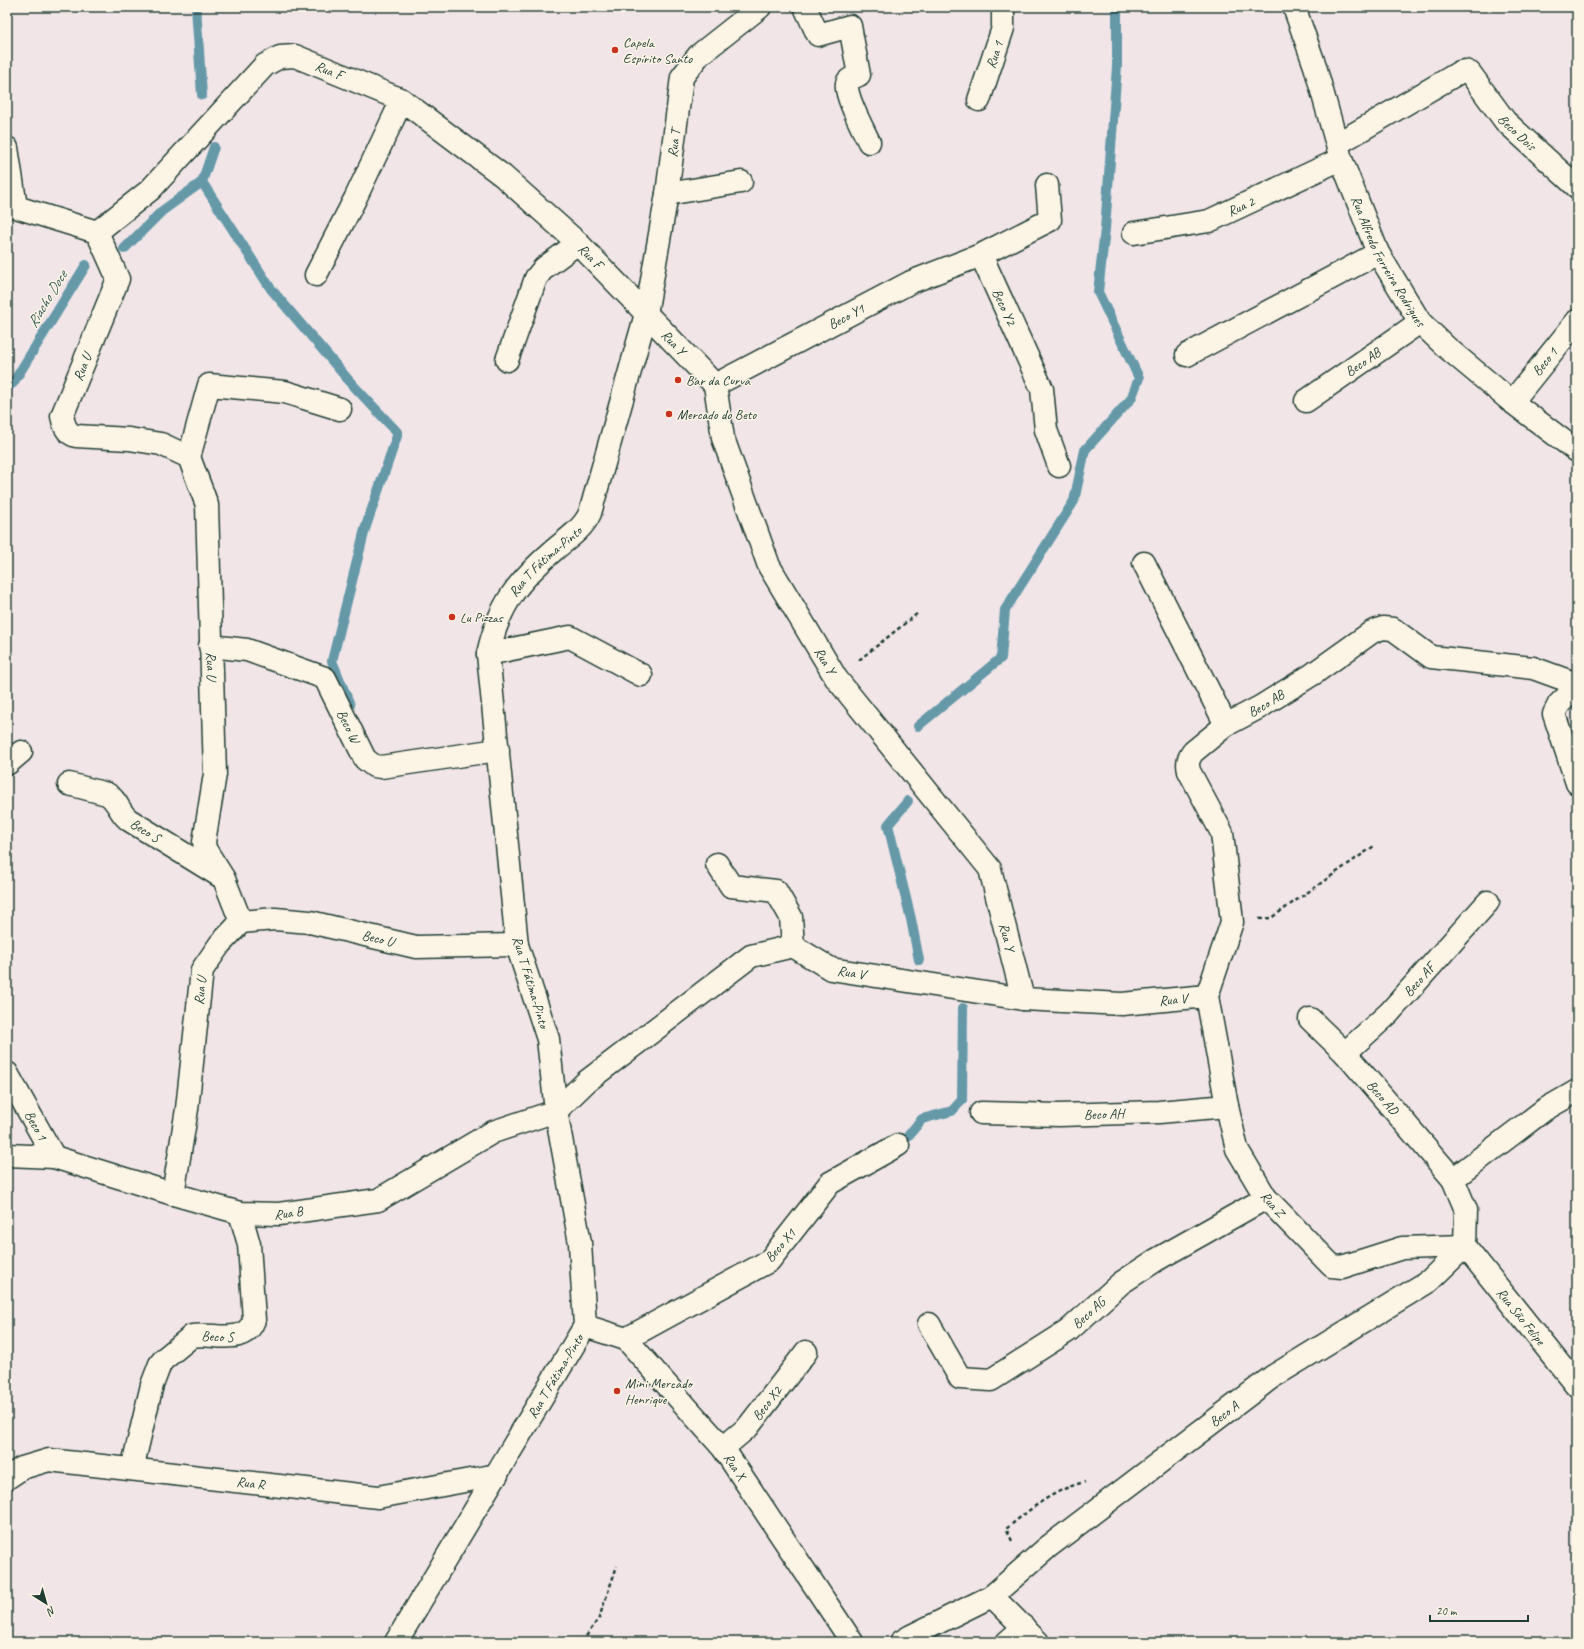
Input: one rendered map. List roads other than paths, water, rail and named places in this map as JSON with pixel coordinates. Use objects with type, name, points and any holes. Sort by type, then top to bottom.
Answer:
[{"type":"street","name":"Rua T","points":[[646,314],[667,194],[682,77],[699,55],[760,7]]},
{"type":"street","points":[[805,7],[818,35],[850,26],[858,75],[848,81],[846,85],[850,101],[869,142]]},
{"type":"street","name":"Rua 1","points":[[979,100],[1003,28],[1003,7]]},
{"type":"street","name":"Rua Alfredo Ferreira Rodrigues","points":[[1294,7],[1314,66],[1339,152],[1378,253],[1420,322],[1446,347],[1512,402],[1577,451]]},
{"type":"street","name":"Rua F","points":[[97,232],[150,190],[265,65],[280,56],[295,56],[402,100],[503,176],[578,243],[646,314]]},
{"type":"street","name":"Rua 2","points":[[1134,233],[1209,221],[1339,152],[1460,72],[1466,71]]},
{"type":"street","name":"Beco Dois","points":[[1466,71],[1470,73],[1505,120],[1577,187]]},
{"type":"street","points":[[316,276],[355,199],[402,100]]},
{"type":"street","points":[[7,148],[12,212],[97,232]]},
{"type":"street","points":[[667,194],[741,182]]},
{"type":"street","points":[[981,254],[1050,220],[1047,185]]},
{"type":"street","name":"Rua U","points":[[97,232],[118,279],[62,416],[64,424],[71,434],[76,436],[129,439],[161,444],[189,457],[207,505],[215,774],[204,842],[205,849],[224,879],[241,922],[220,944],[202,970],[187,1109],[173,1194]]},
{"type":"street","points":[[507,360],[536,278],[544,268],[578,243]]},
{"type":"street","points":[[1187,355],[1378,253]]},
{"type":"street","name":"Beco Y1","points":[[715,385],[911,282],[981,254]]},
{"type":"street","name":"Beco Y2","points":[[981,254],[1042,389],[1046,430],[1058,466]]},
{"type":"street","name":"Rua Y","points":[[646,314],[715,385],[723,438],[768,566],[836,678],[990,868],[1023,999]]},
{"type":"street","name":"Rua T Fátima-Pinto","points":[[396,1642],[585,1326],[580,1243],[556,1111],[548,1039],[516,945],[488,654],[493,631],[511,594],[531,570],[588,519],[646,314]]},
{"type":"street","name":"Beco 1","points":[[1512,402],[1577,321]]},
{"type":"street","name":"Beco AB","points":[[1306,401],[1420,322]]},
{"type":"street","points":[[189,457],[209,385],[285,392],[340,409]]},
{"type":"street","points":[[1144,563],[1226,725]]},
{"type":"street","name":"Beco AB","points":[[1207,996],[1232,922],[1222,833],[1189,771],[1187,764],[1193,752],[1226,725],[1260,707],[1313,674],[1372,632],[1383,628],[1393,629],[1431,657],[1533,668],[1577,684]]},
{"type":"street","points":[[488,654],[570,637],[641,675]]},
{"type":"street","name":"Beco W","points":[[210,646],[247,650],[325,678],[365,759],[374,766],[381,767],[498,750]]},
{"type":"street","points":[[1577,687],[1559,704],[1554,714],[1577,783]]},
{"type":"street","name":"Beco S","points":[[69,784],[107,794],[112,797],[129,820],[224,879]]},
{"type":"street","points":[[556,1111],[586,1082],[751,956],[793,946],[791,917],[776,891],[731,886],[717,864]]},
{"type":"street","name":"Beco AF","points":[[1345,1053],[1389,1013],[1488,902]]},
{"type":"street","name":"Beco U","points":[[241,922],[275,919],[310,922],[416,947],[516,945]]},
{"type":"street","name":"Rua V","points":[[793,946],[831,969],[1023,999],[1122,1004],[1207,996]]},
{"type":"street","name":"Rua Z","points":[[1207,996],[1227,1106],[1237,1149],[1266,1198],[1327,1262],[1337,1267],[1402,1248],[1465,1246]]},
{"type":"street","name":"Beco AD","points":[[1310,1019],[1345,1053],[1453,1179],[1466,1210],[1465,1246]]},
{"type":"street","name":"Beco 1","points":[[7,1073],[54,1157]]},
{"type":"street","points":[[1453,1179],[1544,1110],[1577,1091]]},
{"type":"street","name":"Beco AH","points":[[981,1113],[1059,1115],[1159,1112],[1227,1106]]},
{"type":"street","name":"Rua B","points":[[7,1155],[54,1157],[240,1213],[279,1214],[378,1200],[493,1132],[556,1111]]},
{"type":"street","name":"Beco X1","points":[[626,1339],[769,1261],[830,1183],[898,1145]]},
{"type":"street","name":"Beco AG","points":[[929,1324],[960,1378],[991,1380],[1068,1331],[1120,1283],[1156,1260],[1266,1198]]},
{"type":"street","name":"Beco S","points":[[132,1469],[152,1385],[160,1364],[164,1358],[192,1336],[240,1336],[252,1327],[254,1320],[249,1244],[240,1213]]},
{"type":"street","name":"Rua São Felipe","points":[[1465,1246],[1577,1386]]},
{"type":"street","name":"Beco A","points":[[901,1642],[992,1596],[1048,1547],[1272,1377],[1429,1281],[1465,1246]]},
{"type":"street","points":[[585,1326],[626,1339]]},
{"type":"street","name":"Rua X","points":[[626,1339],[723,1448],[852,1642]]},
{"type":"street","name":"Beco X2","points":[[723,1448],[748,1427],[806,1352]]},
{"type":"street","name":"Rua R","points":[[12,1468],[48,1460],[378,1497],[497,1475]]},
{"type":"street","points":[[992,1596],[1031,1635],[1007,1642]]},
{"type":"waterway","name":"Riacho Doce","points":[[196,7],[202,95]]},
{"type":"waterway","points":[[918,726],[1001,658],[1005,610],[1074,501],[1085,450],[1131,399],[1139,378],[1098,292],[1105,229],[1117,66],[1117,7]]},
{"type":"waterway","name":"Riacho Doce","points":[[124,249],[162,211],[202,182],[214,147]]},
{"type":"waterway","points":[[202,182],[271,289],[351,383],[398,433],[365,529],[332,661],[350,705]]},
{"type":"waterway","name":"Riacho Doce","points":[[7,387],[13,383],[86,265]]},
{"type":"waterway","points":[[908,801],[888,825],[911,919],[919,960]]},
{"type":"waterway","points":[[908,1136],[922,1119],[952,1111],[962,1100],[963,1008]]},
{"type":"place","name":"Capela Espírito Santo","points":[[615,50]]},
{"type":"place","name":"Bar da Curva","points":[[678,380]]},
{"type":"place","name":"Mercado do Beto","points":[[669,414]]},
{"type":"place","name":"Lu Pizzas","points":[[452,617]]},
{"type":"place","name":"Mini Mercado Henrique","points":[[617,1391]]}]
